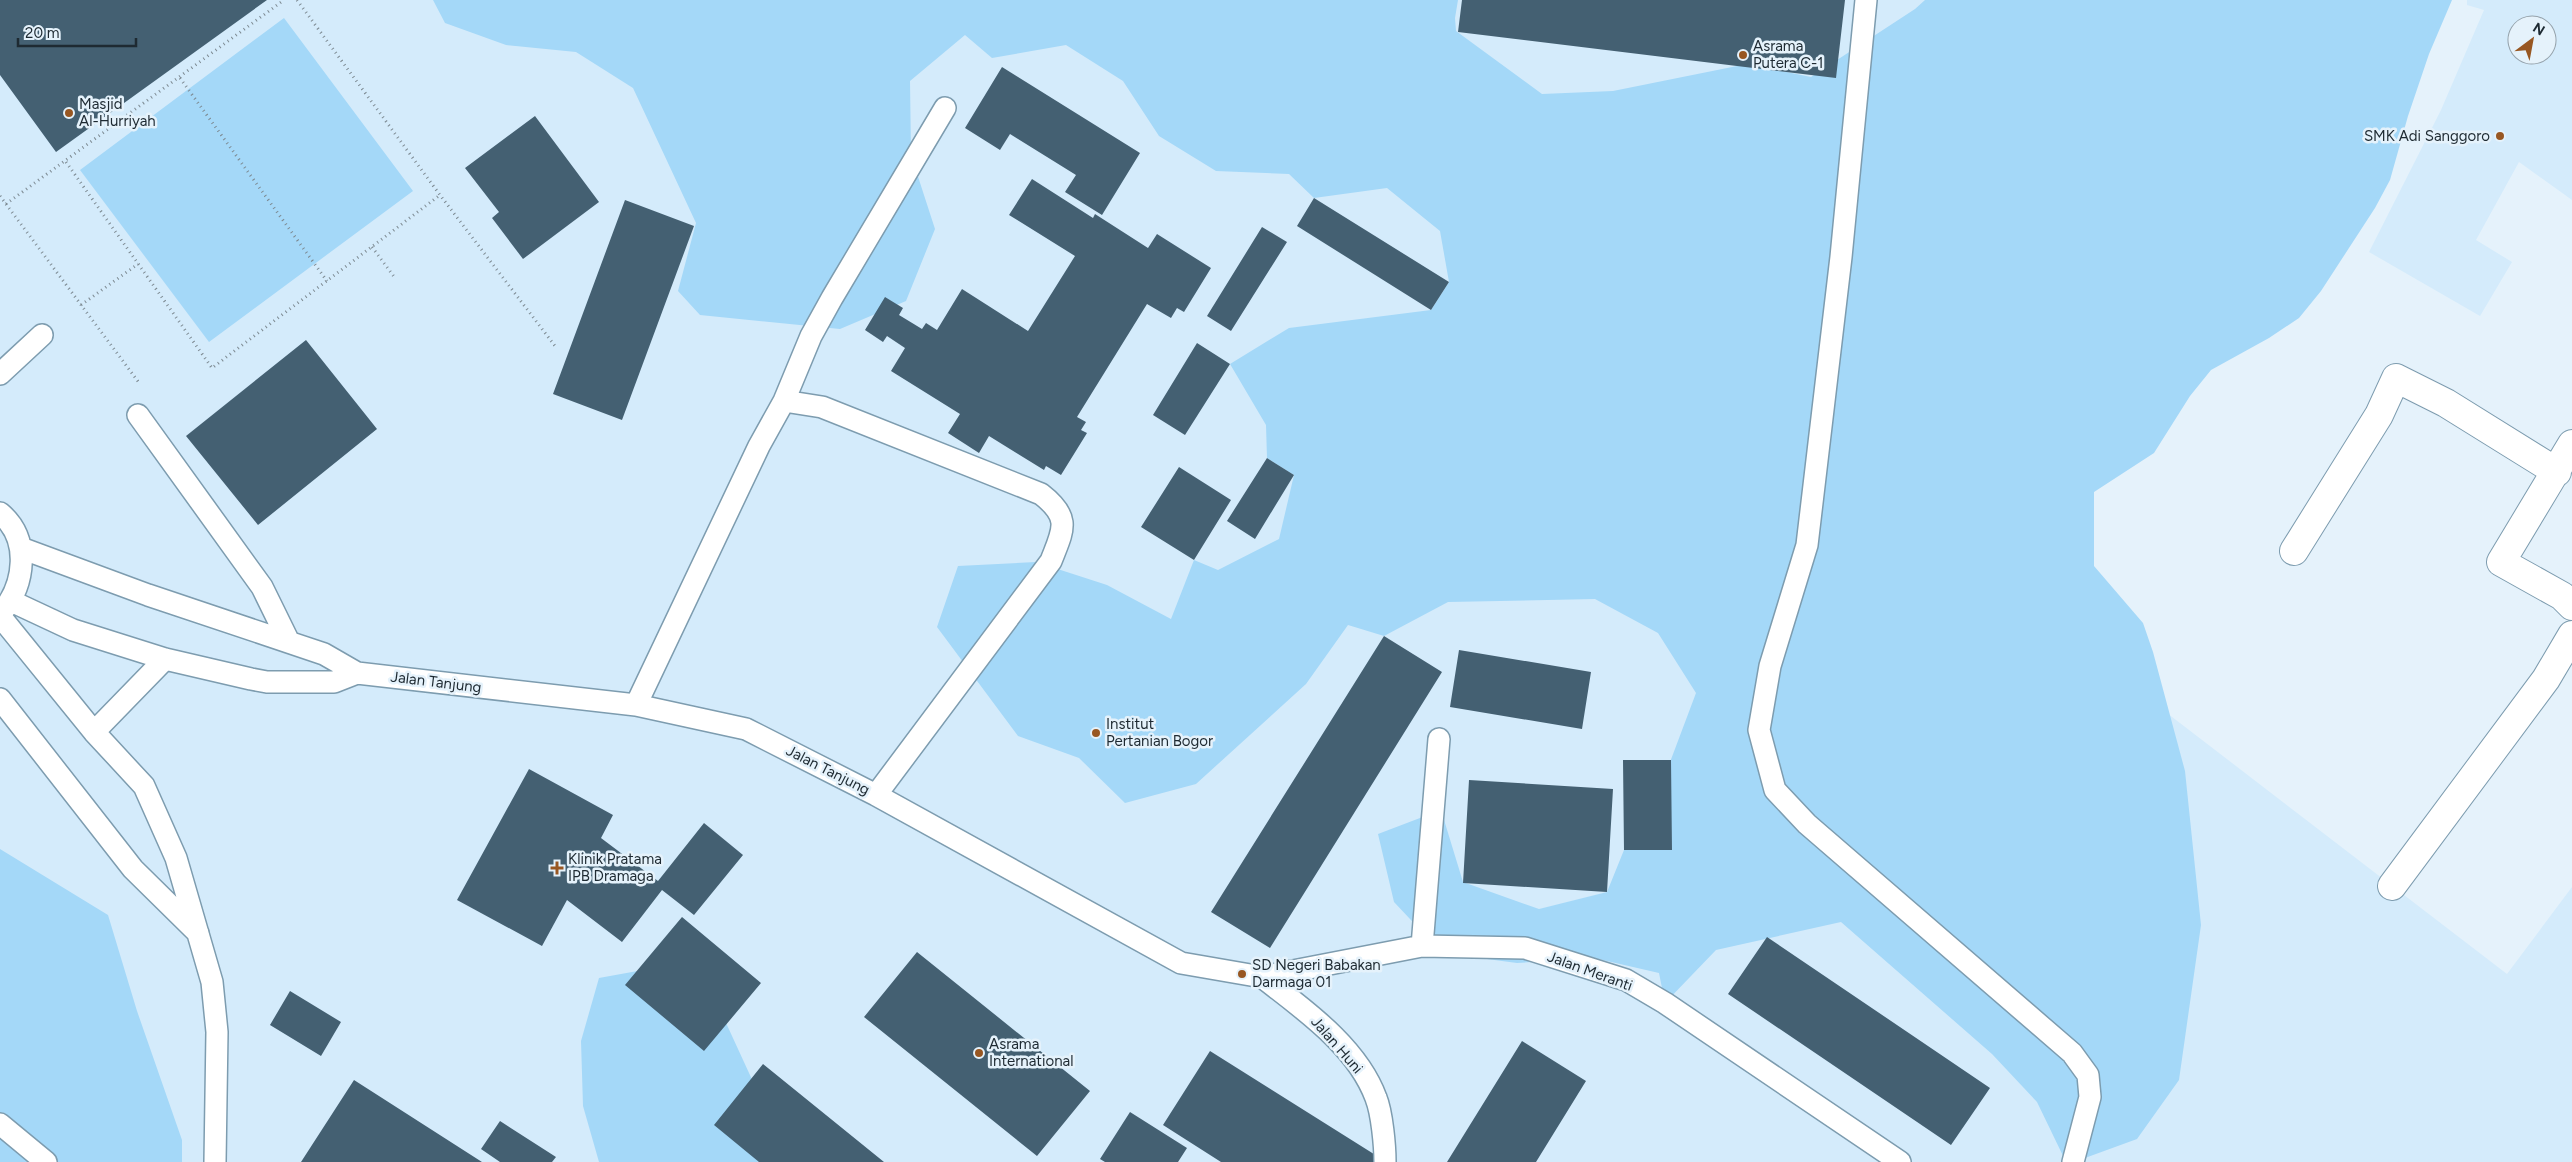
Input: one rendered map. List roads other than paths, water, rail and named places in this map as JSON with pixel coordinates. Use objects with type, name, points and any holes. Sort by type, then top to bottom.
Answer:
[{"type":"street","points":[[2294,551],[2356,449],[2380,415],[2396,378],[2446,403],[2557,472]]},
{"type":"street","points":[[2572,444],[2557,472],[2501,562],[2562,596],[2572,606]]},
{"type":"street","points":[[2392,886],[2546,679],[2572,635]]},
{"type":"lane","points":[[1866,0],[1841,257],[1808,545],[1770,666],[1759,730],[1775,790],[1806,824],[2072,1053],[2083,1068],[2088,1075],[2090,1096],[2073,1162]]},
{"type":"lane","points":[[636,705],[755,454],[784,401],[811,336],[945,108]]},
{"type":"lane","points":[[0,374],[42,335]]},
{"type":"lane","points":[[784,401],[822,407],[1041,494],[1060,511],[1064,527],[1050,561],[876,795]]},
{"type":"lane","points":[[138,415],[262,587],[289,642]]},
{"type":"lane","points":[[0,513],[14,531],[21,548],[22,566],[19,584],[4,610]]},
{"type":"lane","name":"Jalan Tanjung","points":[[21,548],[148,595],[324,654],[357,672],[636,705],[746,729],[876,795],[1181,963],[1262,977]]},
{"type":"lane","points":[[4,610],[165,659],[267,682],[334,682],[357,672]]},
{"type":"lane","points":[[4,610],[94,732],[144,786],[176,858],[200,935],[212,982],[217,1032],[216,1162]]},
{"type":"lane","points":[[94,732],[165,659]]},
{"type":"lane","points":[[0,699],[133,869],[200,935]]},
{"type":"lane","points":[[1422,946],[1440,739]]},
{"type":"lane","name":"Jalan Meranti","points":[[1262,977],[1422,946],[1526,948],[1626,980],[1665,1003],[1900,1162]]},
{"type":"lane","name":"Jalan Huni","points":[[1262,977],[1322,1023],[1358,1066],[1377,1098],[1385,1162]]},
{"type":"lane","points":[[0,1124],[46,1162]]},
{"type":"place","name":"Asrama Putera C-1","points":[[1743,55]]},
{"type":"place","name":"Masjid Al-Hurriyah","points":[[69,113]]},
{"type":"place","name":"SMK Adi Sanggoro","points":[[2500,136]]},
{"type":"place","name":"Institut Pertanian Bogor","points":[[1096,733]]},
{"type":"place","name":"Klinik Pratama IPB Dramaga","points":[[557,868]]},
{"type":"place","name":"SD Negeri Babakan Darmaga 01","points":[[1242,974]]},
{"type":"place","name":"Asrama International","points":[[979,1053]]}]
